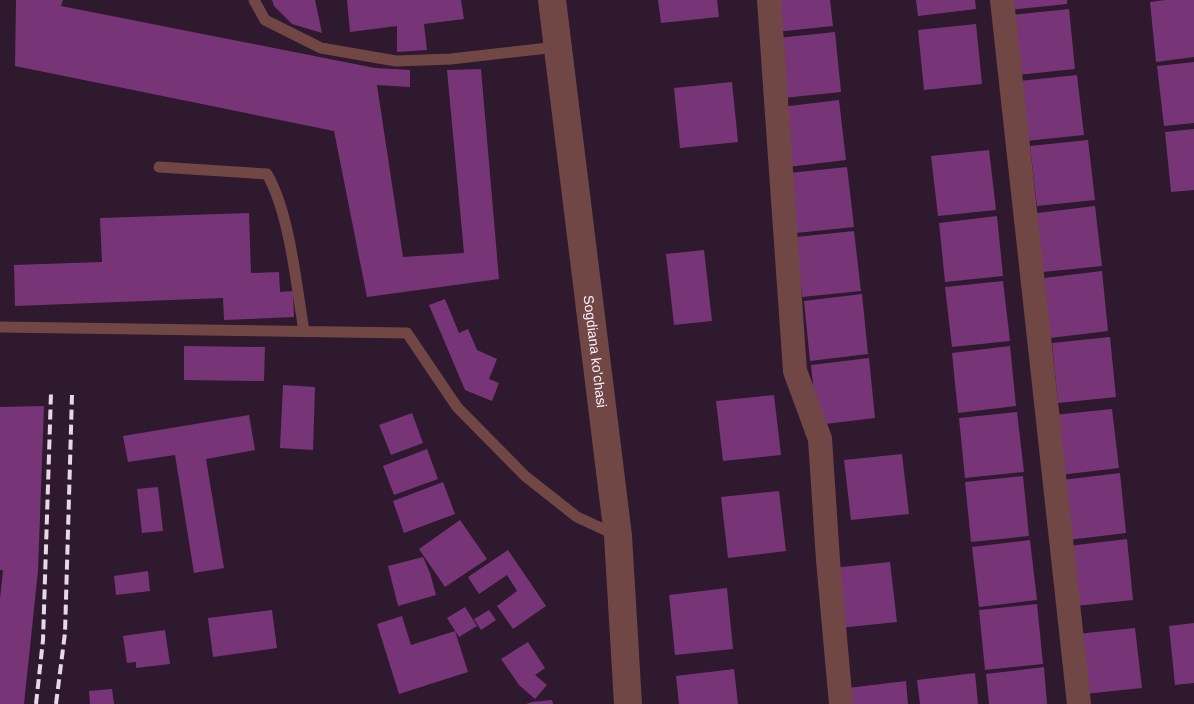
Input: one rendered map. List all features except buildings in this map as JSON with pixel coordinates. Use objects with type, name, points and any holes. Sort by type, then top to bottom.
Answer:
[{"type":"street","name":"Sogdiana ko'chasi","points":[[552,0],[618,536],[628,704]]},
{"type":"street","points":[[769,0],[795,371],[820,439],[828,560],[841,704]]},
{"type":"street","points":[[1002,0],[1079,704]]},
{"type":"lane","points":[[254,0],[265,20],[321,48],[396,61],[451,58],[557,47]]},
{"type":"lane","points":[[159,167],[267,174],[275,187],[289,245],[304,331]]},
{"type":"lane","points":[[0,327],[407,332],[457,407],[526,476],[577,517],[618,536]]},
{"type":"railway","points":[[36,704],[43,640],[51,393]]},
{"type":"railway","points":[[56,704],[65,633],[72,395]]}]
